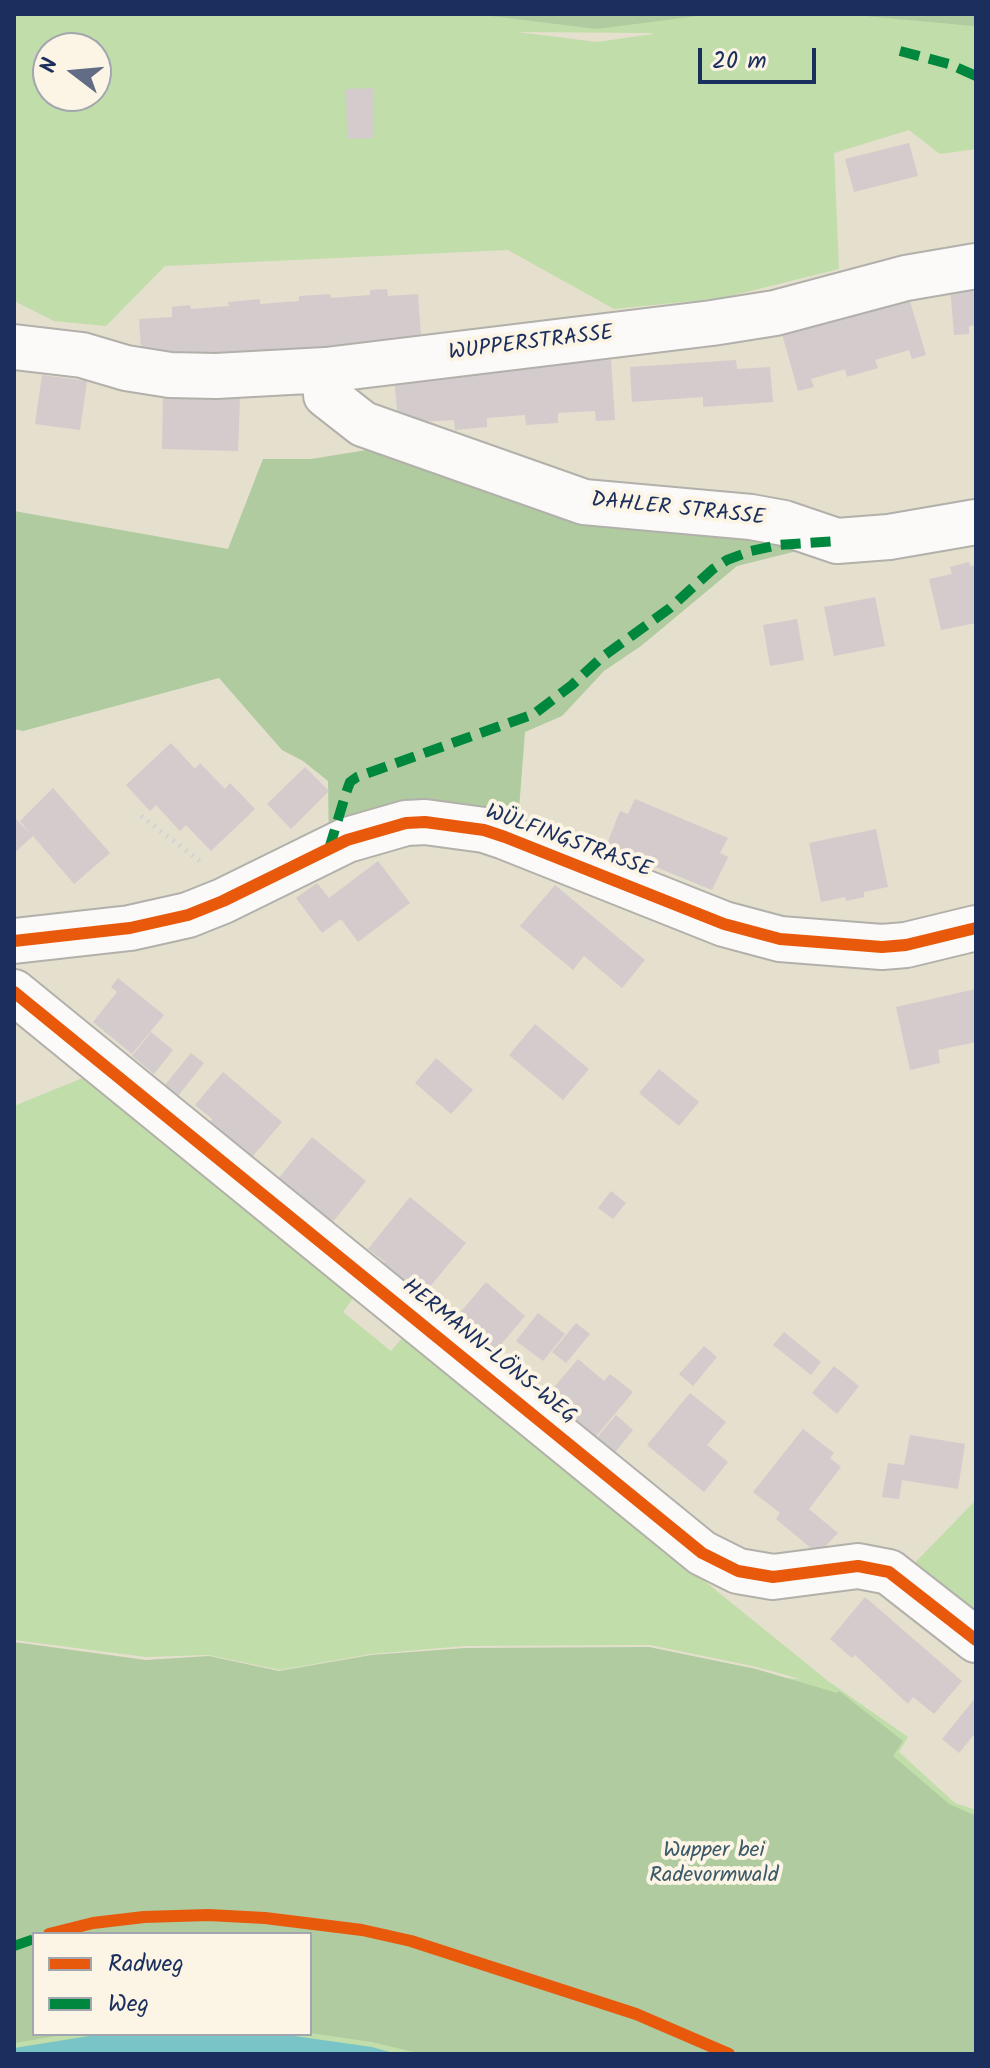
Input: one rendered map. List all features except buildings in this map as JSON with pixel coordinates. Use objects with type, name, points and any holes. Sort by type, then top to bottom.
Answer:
[{"type":"street","name":"WUPPERSTRASSE","points":[[14,329],[126,368],[170,375],[216,376],[326,370],[775,313],[906,278],[976,266]]},
{"type":"street","name":"WUPPERSTRASSE","points":[[14,347],[82,355]]},
{"type":"street","name":"DAHLER STRASSE","points":[[326,370],[326,395],[363,424],[584,502],[751,517],[784,523],[837,541],[889,537],[976,522]]},
{"type":"street","name":"WÜLFINGSTRASSE","points":[[14,941],[161,922],[188,915],[347,840],[406,823],[425,822],[495,834],[724,924],[780,939],[882,947],[906,945],[976,928]]},
{"type":"street","name":"HERMANN-LÖNS-WEG","points":[[14,992],[702,1553],[738,1571],[773,1577],[858,1566],[889,1572],[976,1640]]},
{"type":"path","points":[[141,816],[241,892]]},
{"type":"green space","points":[[14,14],[976,14],[976,149],[940,154],[909,130],[834,153],[839,269],[722,298],[614,309],[508,250],[165,266],[106,326],[54,321],[14,301]],"holes":[[[517,32],[652,33],[597,42]]]},
{"type":"green space","points":[[475,14],[712,14],[597,29]]},
{"type":"green space","points":[[844,14],[976,14],[976,28],[973,26]]},
{"type":"green space","points":[[416,442],[837,541],[737,566],[641,646],[604,671],[562,716],[525,732],[519,809],[484,830],[329,849],[328,781],[303,761],[282,750],[219,678],[23,731],[14,729],[14,511],[228,549],[263,459],[311,459]]},
{"type":"green space","points":[[85,1077],[354,1297],[343,1312],[391,1351],[403,1337],[828,1681],[908,1737],[899,1752],[955,1803],[976,1810],[976,2054],[14,2054],[14,1709],[694,1673],[800,1679],[650,1645],[465,1646],[371,1654],[280,1670],[208,1655],[146,1657],[14,1640],[14,1106]]},
{"type":"green space","points":[[976,1500],[976,1637],[902,1576]]},
{"type":"green space","name":"Wupper bei Radevormwald","points":[[14,1642],[146,1660],[209,1656],[279,1671],[371,1655],[465,1648],[649,1647],[756,1669],[837,1693],[839,1691],[903,1741],[893,1756],[949,1804],[976,1816],[976,2054],[422,2054],[372,2042],[312,2033],[312,1932],[32,1932],[32,2036],[57,2036],[14,2043]]},
{"type":"water","points":[[89,2036],[294,2036],[372,2047],[397,2054],[14,2054],[14,2048]]},
{"type":"marked path","points":[[900,51],[949,64],[976,76]]},
{"type":"marked path","points":[[329,849],[350,782],[357,777],[534,714],[727,560],[778,545],[837,541]]},
{"type":"marked path","points":[[14,1946],[32,1940]]},
{"type":"cycle path","points":[[14,941],[130,928],[188,915],[347,840],[406,823],[425,822],[484,830],[724,924],[780,939],[882,947],[906,945],[976,928]]},
{"type":"cycle path","points":[[14,992],[702,1553],[738,1571],[773,1577],[858,1566],[889,1572],[976,1640]]},
{"type":"cycle path","points":[[57,1932],[93,1923],[144,1917],[208,1915],[265,1918],[362,1930],[411,1941],[636,2014],[729,2054]]}]
